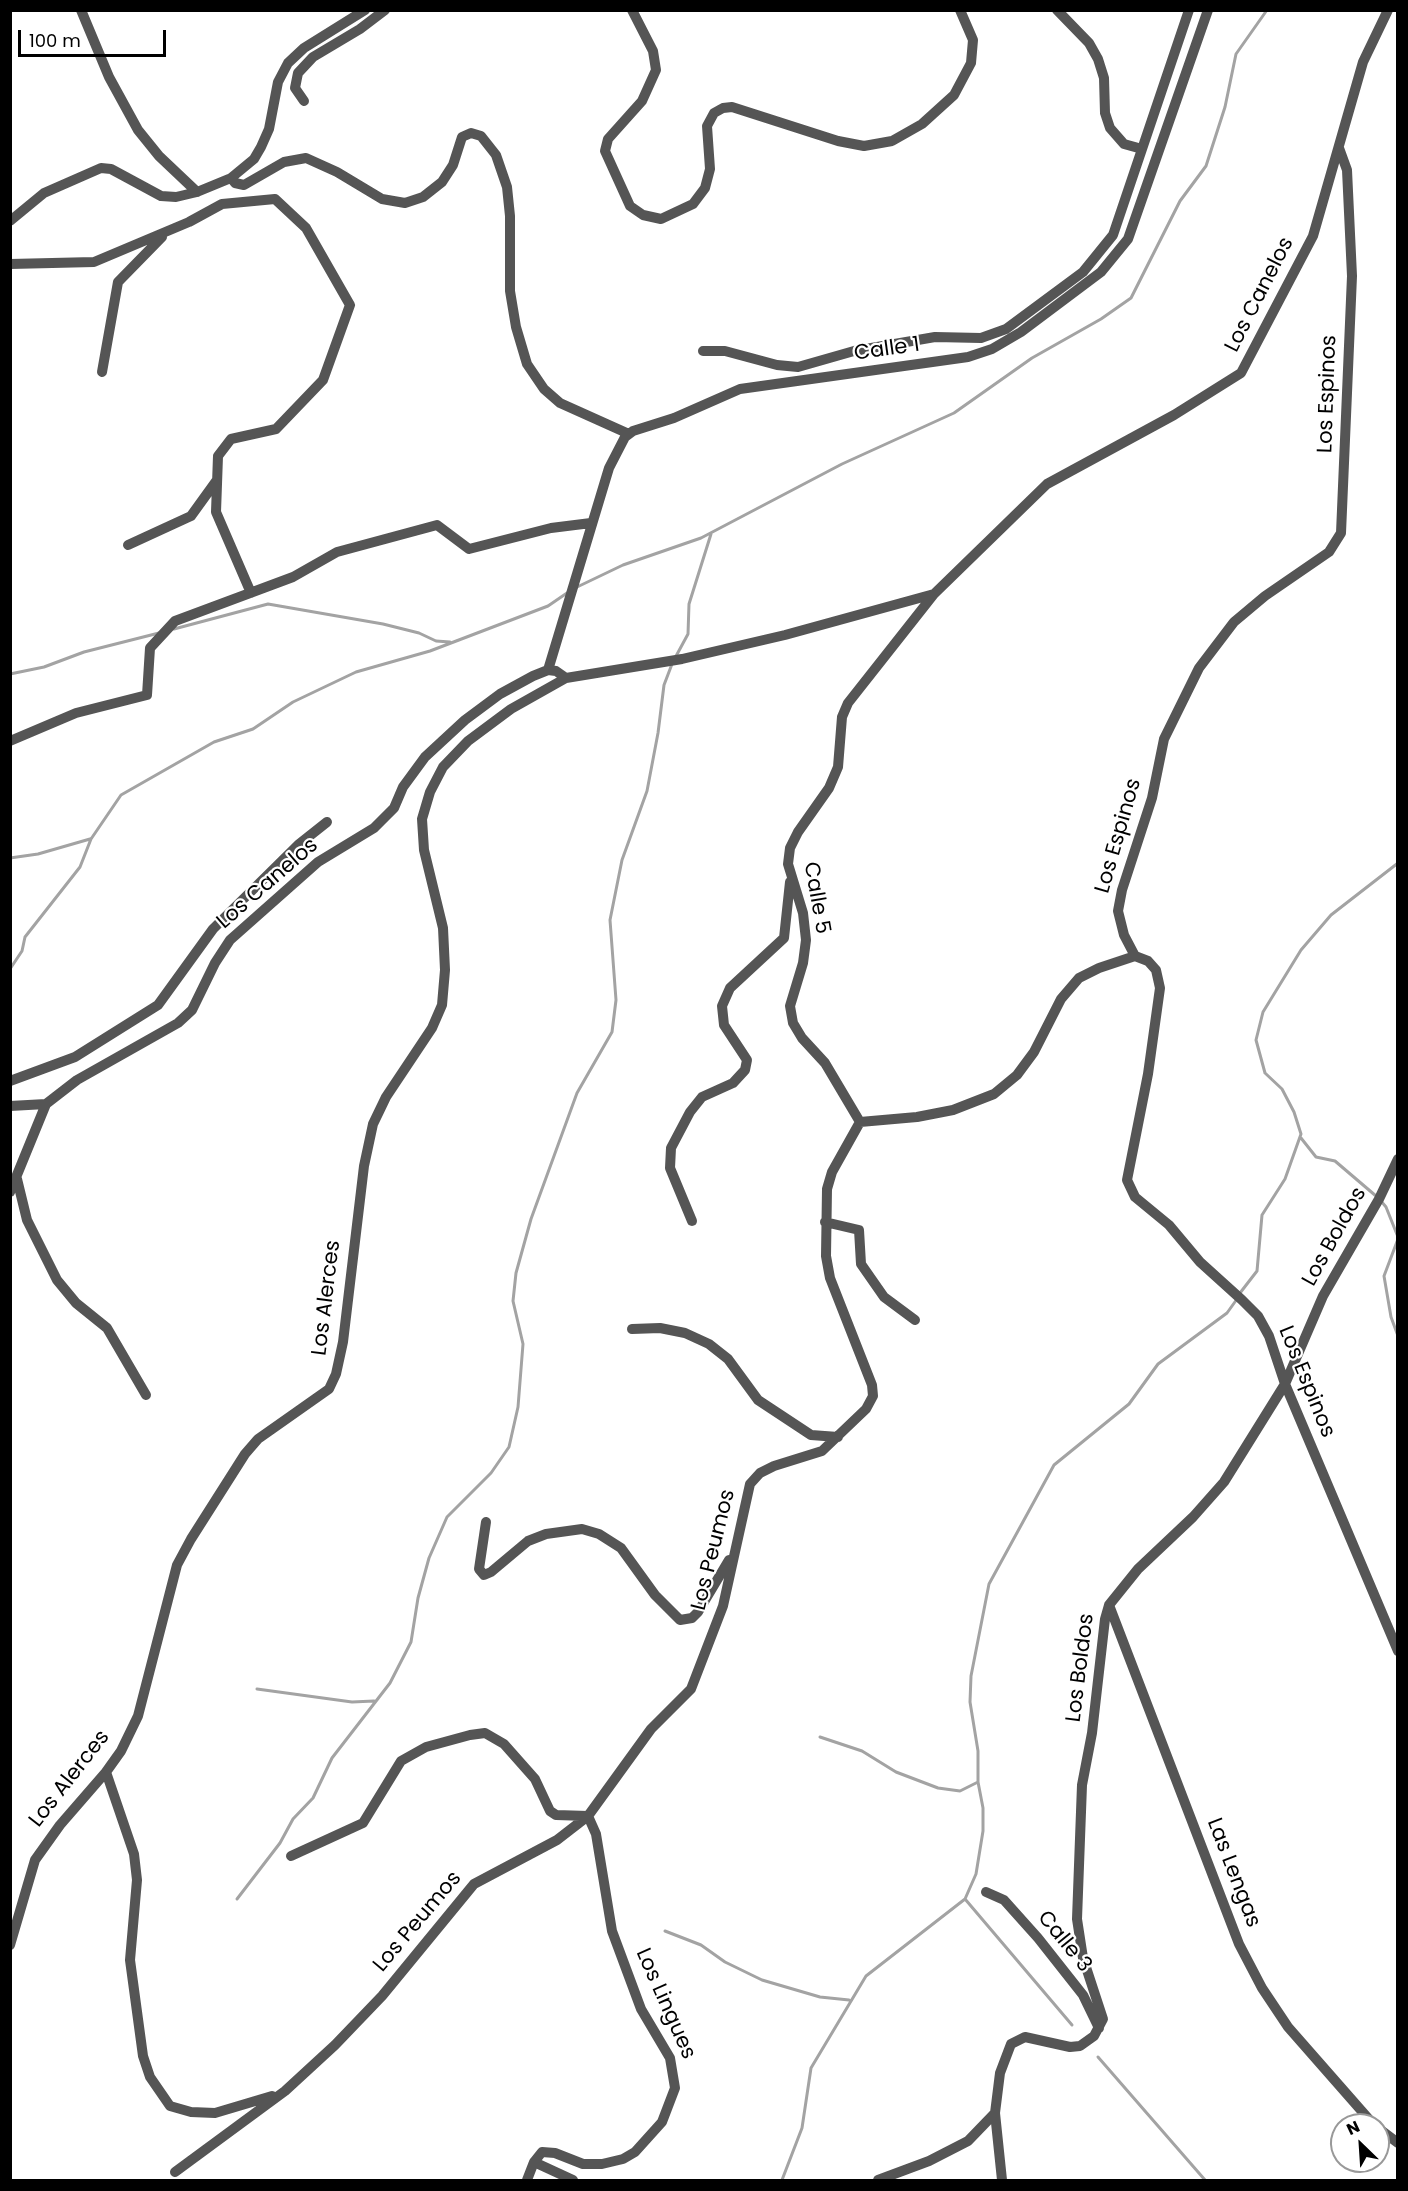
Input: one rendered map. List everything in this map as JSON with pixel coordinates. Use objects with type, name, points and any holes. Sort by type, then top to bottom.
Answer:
[{"type":"street","points":[[81,10],[109,76],[138,130],[159,156],[197,192]]},
{"type":"street","points":[[10,221],[44,193],[101,168],[111,169],[161,196],[176,197],[197,192],[231,178],[254,159],[261,147],[269,129],[278,82],[288,63],[304,48],[365,10]]},
{"type":"street","points":[[304,101],[295,88],[298,73],[313,57],[385,10]]},
{"type":"street","points":[[632,10],[653,51],[656,70],[642,101],[608,139],[605,151],[630,206],[643,215],[661,219],[693,204],[705,188],[710,168],[707,126],[714,113],[723,108],[732,107],[838,141],[864,146],[892,141],[922,124],[954,95],[969,69],[973,40],[960,10]]},
{"type":"street","points":[[1057,10],[1089,44],[1098,59],[1104,78],[1105,113],[1110,128],[1124,144],[1142,149]]},
{"type":"street","points":[[703,351],[726,351],[777,365],[798,367],[848,352],[924,339],[945,337],[973,339],[998,333],[1074,279],[1099,256],[1118,223],[1189,10]]},
{"type":"street","name":"Calle 1","points":[[629,434],[674,418],[740,389],[968,357],[992,349],[1021,332],[1101,272],[1128,239],[1208,10]]},
{"type":"street","name":"Los Canelos","points":[[934,594],[1047,484],[1174,415],[1241,373],[1312,236],[1363,62],[1388,10]]},
{"type":"street","points":[[231,178],[235,183],[244,184],[284,162],[306,158],[337,172],[382,199],[405,203],[427,194],[442,182],[453,165],[462,137],[468,133],[478,134],[496,155],[507,187],[510,216],[510,291],[516,327],[527,364],[544,389],[560,403],[629,434],[612,459],[548,670],[556,671],[566,678],[694,657],[785,635],[934,594]]},
{"type":"street","name":"Los Espinos","points":[[1339,148],[1347,170],[1352,276],[1341,533],[1329,552],[1265,596],[1234,622],[1199,668],[1184,694],[1164,739],[1152,798],[1122,890],[1118,911],[1124,935],[1135,956],[1148,961],[1156,970],[1160,988],[1148,1074],[1127,1180],[1135,1197],[1169,1225],[1200,1262],[1258,1316],[1269,1336],[1285,1384],[1398,1651]]},
{"type":"street","points":[[10,264],[94,262],[166,232],[222,204],[275,199],[306,228],[350,305],[323,380],[276,429],[231,439],[218,456],[216,512],[251,593]]},
{"type":"street","points":[[102,372],[117,282],[166,232]]},
{"type":"street","points":[[128,545],[191,516],[217,480]]},
{"type":"street","points":[[10,741],[76,713],[147,695],[150,648],[175,621],[293,577],[337,552],[437,525],[469,549],[551,528],[591,523]]},
{"type":"street","name":"Calle 5","points":[[861,1122],[838,1082],[793,1023],[790,1006],[803,963],[806,940],[802,914],[788,864],[790,848],[798,832],[830,788],[838,767],[842,717],[848,703],[934,594]]},
{"type":"street","name":"Los Canelos","points":[[46,1104],[77,1080],[178,1023],[192,1010],[215,963],[230,940],[318,862],[375,828],[394,808],[403,787],[425,757],[465,720],[500,694],[548,670]]},
{"type":"street","name":"Los Alerces","points":[[10,1945],[35,1860],[55,1832],[106,1772],[121,1751],[138,1716],[174,1574],[191,1539],[245,1454],[258,1439],[329,1389],[336,1374],[343,1342],[364,1166],[373,1125],[386,1097],[432,1028],[442,1005],[446,970],[444,928],[424,850],[422,819],[430,792],[443,767],[468,741],[511,709],[566,678]]},
{"type":"street","points":[[10,1081],[17,1081],[75,1057],[158,1005],[213,929],[298,845],[327,822]]},
{"type":"street","points":[[692,1221],[670,1168],[671,1148],[690,1112],[702,1097],[733,1083],[744,1070],[747,1060],[724,1025],[722,1006],[730,988],[784,938],[791,879]]},
{"type":"street","points":[[861,1122],[916,1117],[953,1110],[994,1094],[1017,1075],[1034,1052],[1060,999],[1078,978],[1135,956]]},
{"type":"street","points":[[10,1106],[46,1104],[10,1192]]},
{"type":"street","name":"Los Peumos","points":[[175,2172],[285,2091],[335,2045],[382,1996],[474,1884],[557,1840],[588,1816],[651,1729],[691,1689],[723,1606],[750,1484],[760,1473],[822,1451],[871,1402],[873,1391],[830,1278],[825,1222],[827,1189],[832,1172],[861,1122]]},
{"type":"street","name":"Los Boldos","points":[[1099,2028],[1103,2019],[1101,2007],[1083,1958],[1077,1919],[1082,1785],[1092,1732],[1105,1619],[1109,1605],[1138,1569],[1193,1517],[1224,1482],[1285,1384],[1303,1348],[1323,1296],[1379,1199],[1398,1159]]},
{"type":"street","points":[[17,1179],[27,1220],[57,1280],[76,1303],[107,1328],[146,1395]]},
{"type":"street","points":[[825,1222],[859,1230],[861,1264],[884,1297],[915,1320]]},
{"type":"street","points":[[632,1329],[660,1328],[685,1333],[709,1344],[728,1359],[758,1400],[811,1435],[838,1437]]},
{"type":"street","points":[[486,1522],[479,1569],[481,1573],[491,1572],[528,1541],[546,1534],[582,1529],[599,1534],[621,1548],[655,1595],[674,1617],[680,1620],[692,1618],[698,1612],[736,1550]]},
{"type":"street","name":"Las Lengas","points":[[1109,1605],[1239,1944],[1262,1988],[1288,2027],[1363,2113]]},
{"type":"street","points":[[291,1856],[363,1823],[401,1761],[426,1747],[470,1735],[485,1733],[504,1744],[535,1779],[550,1811],[556,1815],[588,1816]]},
{"type":"street","points":[[106,1772],[134,1854],[137,1880],[130,1960],[143,2056],[150,2077],[170,2106],[191,2112],[215,2113],[285,2091]]},
{"type":"street","name":"Los Lingues","points":[[534,2162],[542,2152],[548,2151],[583,2164],[602,2164],[623,2159],[648,2140],[662,2122],[675,2088],[670,2058],[641,2008],[612,1931],[596,1834],[588,1816]]},
{"type":"street","name":"Calle 3","points":[[986,1892],[1004,1900],[1038,1938],[1083,1995],[1099,2028]]},
{"type":"street","points":[[1002,2181],[995,2113],[1000,2073],[1011,2044],[1018,2038],[1033,2037],[1070,2047],[1080,2046],[1094,2036],[1099,2028]]},
{"type":"street","points":[[878,2181],[929,2161],[968,2141],[995,2113]]},
{"type":"street","points":[[527,2181],[534,2162],[573,2181]]},
{"type":"waterway","points":[[575,588],[623,565],[701,538],[842,464],[954,413],[1032,358],[1101,319],[1131,298],[1180,201],[1206,166],[1225,107],[1236,54],[1267,10]]},
{"type":"waterway","points":[[675,658],[688,634],[689,604],[711,534]]},
{"type":"waterway","points":[[10,969],[22,951],[25,937],[80,867],[91,839],[121,795],[214,742],[253,729],[293,702],[356,672],[430,651],[548,606],[567,593]]},
{"type":"waterway","points":[[174,629],[268,604],[383,624],[419,633],[436,641],[450,642]]},
{"type":"waterway","points":[[10,674],[44,667],[84,652],[159,633]]},
{"type":"waterway","points":[[237,1899],[280,1843],[293,1819],[313,1798],[332,1758],[390,1683],[411,1642],[418,1598],[429,1558],[447,1517],[491,1473],[509,1447],[518,1407],[523,1344],[513,1301],[516,1273],[531,1219],[577,1093],[612,1032],[616,1000],[610,920],[622,860],[647,791],[664,685],[672,664]]},
{"type":"waterway","points":[[10,858],[38,854],[90,839]]},
{"type":"waterway","points":[[1240,1293],[1257,1271],[1262,1215],[1285,1179],[1301,1134],[1294,1112],[1282,1089],[1265,1073],[1256,1040],[1263,1012],[1301,950],[1331,915],[1398,863]]},
{"type":"waterway","points":[[1301,1138],[1316,1157],[1335,1161],[1376,1196]]},
{"type":"waterway","points":[[1381,1201],[1386,1207],[1398,1237]]},
{"type":"waterway","points":[[1398,1239],[1384,1276],[1391,1317],[1398,1336]]},
{"type":"waterway","points":[[782,2180],[802,2128],[811,2068],[866,1976],[965,1899],[976,1874],[983,1831],[983,1808],[978,1782],[978,1751],[970,1702],[971,1676],[989,1584],[1054,1465],[1129,1404],[1158,1364],[1227,1313],[1237,1299]]},
{"type":"waterway","points":[[257,1689],[352,1702],[374,1701]]},
{"type":"waterway","points":[[820,1737],[862,1751],[896,1772],[938,1788],[960,1791],[978,1782]]},
{"type":"waterway","points":[[965,1899],[1072,2025]]},
{"type":"waterway","points":[[665,1931],[701,1945],[725,1962],[762,1980],[820,1997],[849,2000]]},
{"type":"waterway","points":[[1098,2057],[1205,2180]]}]
